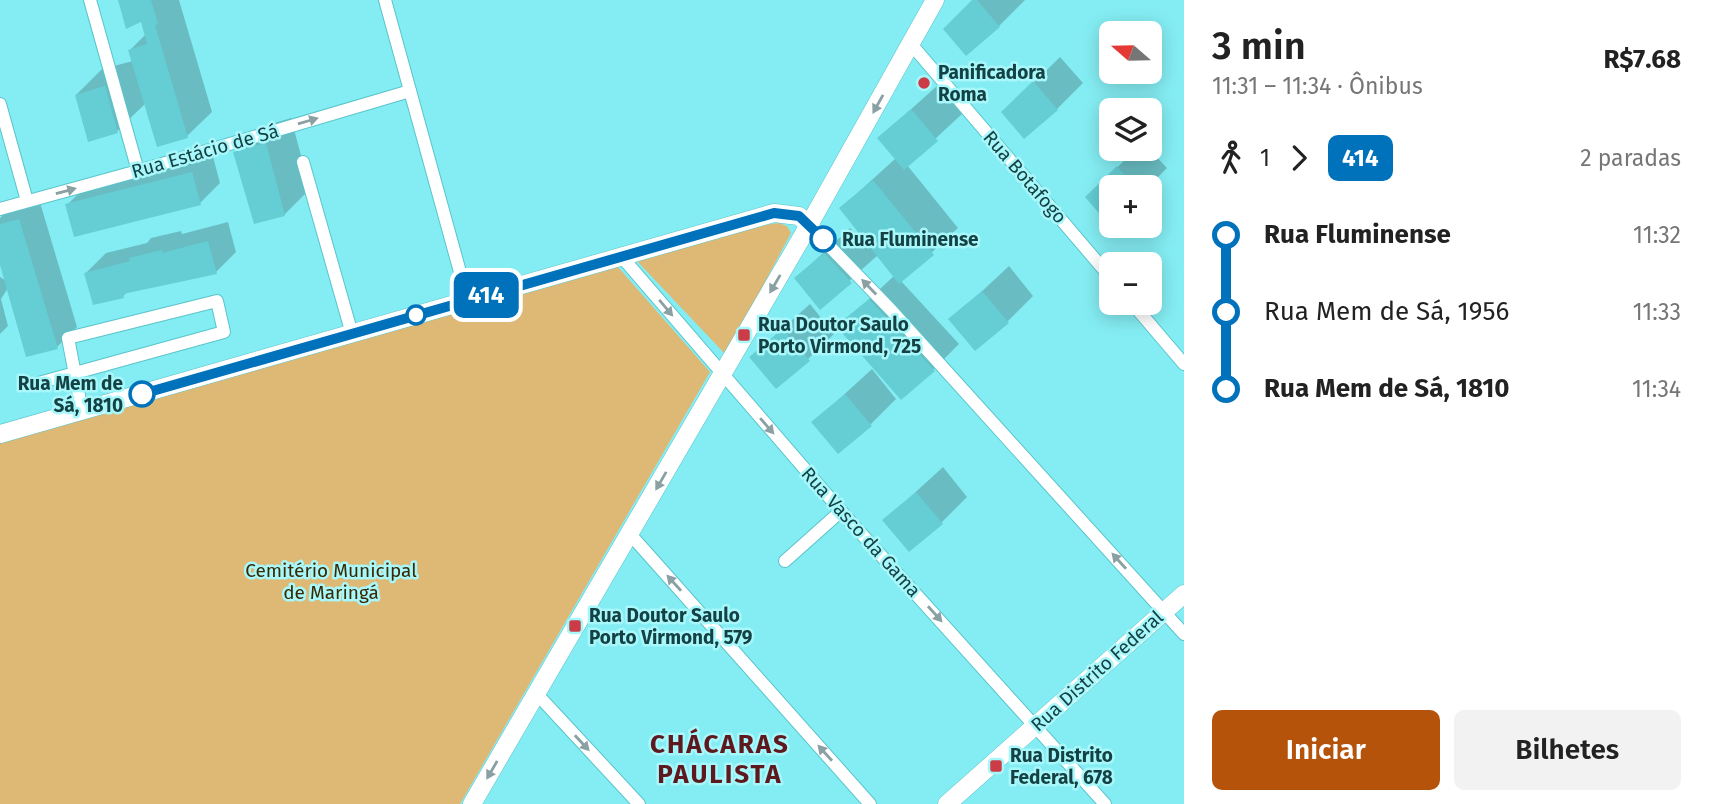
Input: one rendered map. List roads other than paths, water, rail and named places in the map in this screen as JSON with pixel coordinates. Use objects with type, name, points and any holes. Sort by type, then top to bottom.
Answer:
[{"type":"street","points":[[90,0],[138,171]]},
{"type":"street","points":[[385,0],[468,301]]},
{"type":"street","points":[[472,804],[810,225],[935,0]]},
{"type":"street","name":"Rua Botafogo","points":[[911,44],[1099,264]]},
{"type":"street","name":"Rua Estácio de Sá","points":[[0,209],[410,91]]},
{"type":"street","points":[[0,104],[27,201]]},
{"type":"street","points":[[303,162],[352,334]]},
{"type":"street","points":[[0,434],[774,213],[799,216],[891,310],[1184,634]]},
{"type":"street","name":"Rua Vasco da Gama","points":[[622,257],[841,511],[1105,804]]},
{"type":"street","points":[[35,384],[74,373],[224,332],[217,300],[68,338],[74,373],[82,411]]},
{"type":"street","points":[[1142,315],[1184,364]]},
{"type":"street","points":[[785,561],[841,511]]},
{"type":"street","points":[[630,534],[870,804]]},
{"type":"street","name":"Rua Distrito Federal","points":[[947,804],[1184,594]]},
{"type":"street","points":[[536,693],[639,804]]},
{"type":"place","name":"Panificadora Roma","points":[[924,83]]},
{"type":"place","name":"Rua Fluminense","points":[[823,239]]},
{"type":"place","name":"Rua Doutor Saulo Porto Virmond, 725","points":[[744,335]]},
{"type":"place","name":"Rua Mem de Sá, 1810","points":[[142,394]]},
{"type":"place","name":"Rua Doutor Saulo Porto Virmond, 579","points":[[575,626]]},
{"type":"place","name":"Rua Distrito Federal, 678","points":[[996,766]]},
{"type":"district","name":"CHÁCARAS PAULISTA","points":[[720,759]]},
{"type":"park label","name":"Cemitério Municipal de Maringá","points":[[331,581]]}]
